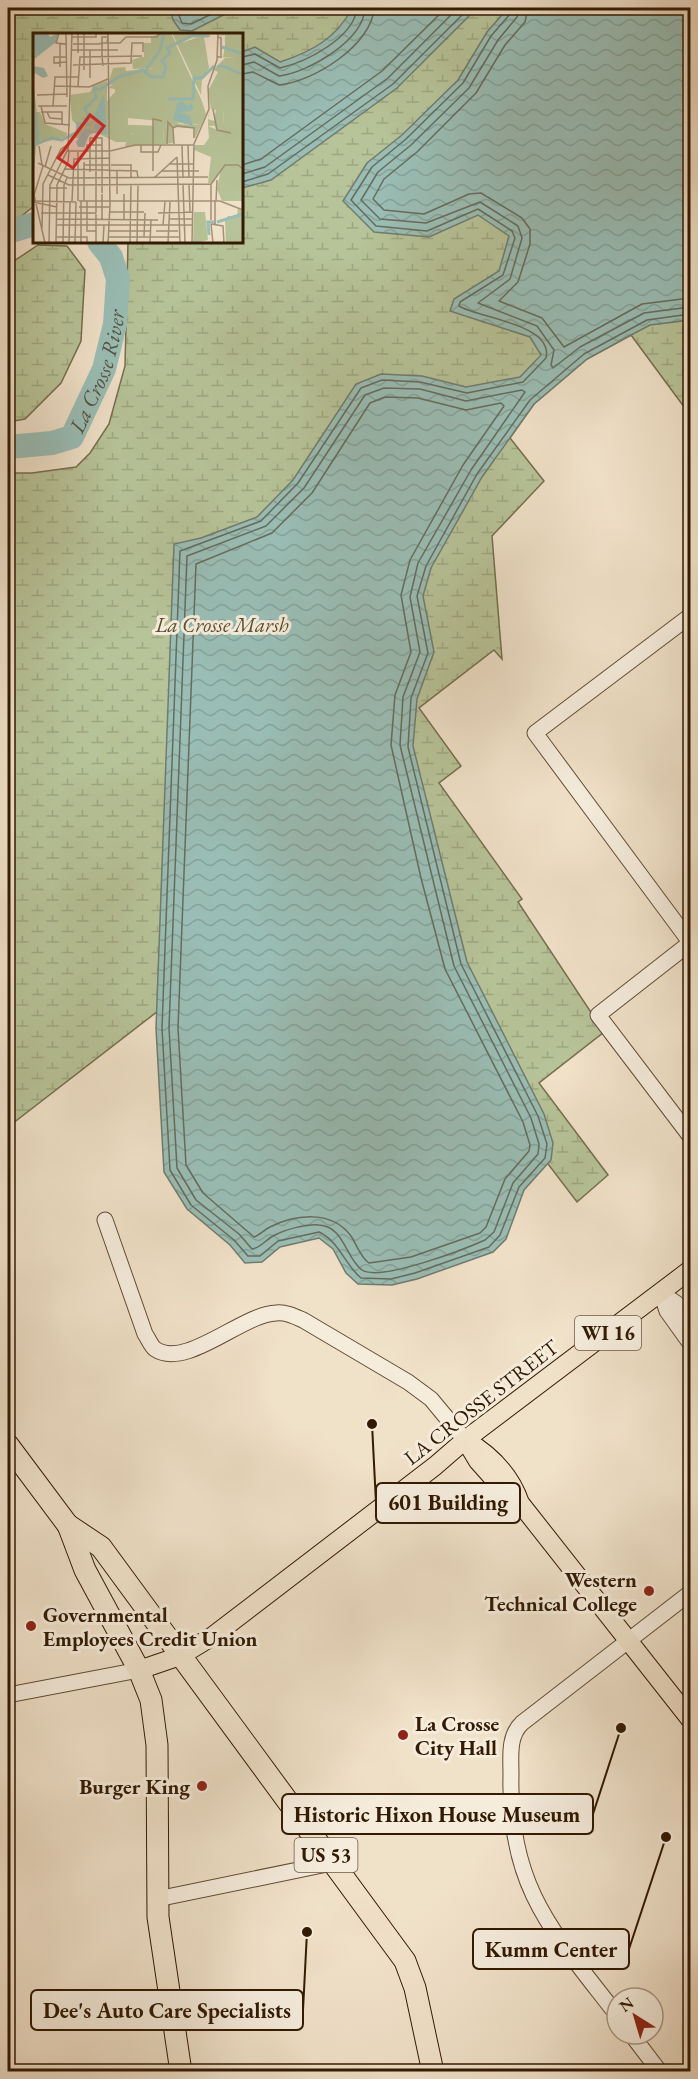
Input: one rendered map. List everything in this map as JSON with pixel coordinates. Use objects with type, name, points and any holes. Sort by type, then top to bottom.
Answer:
[{"type":"highway","name":"US 53","points":[[8,1445],[332,1863],[405,1961],[415,1988],[432,2072]]},
{"type":"highway","name":"US 53","points":[[68,1525],[85,1570],[139,1670],[151,1700],[157,1745],[157,1899],[181,2072]]},
{"type":"main road","name":"LA CROSSE STREET","points":[[139,1670],[173,1658],[213,1636],[435,1466],[465,1440],[690,1270]]},
{"type":"main road","points":[[465,1440],[488,1453],[516,1489],[520,1503],[690,1719]]},
{"type":"street","points":[[690,616],[535,733],[690,943],[598,1015],[690,1136]]},
{"type":"street","points":[[105,1220],[145,1334],[154,1349],[170,1354],[189,1350],[259,1317],[275,1312],[289,1314],[408,1382],[431,1399],[465,1440]]},
{"type":"street","points":[[661,1293],[676,1303],[690,1322]]},
{"type":"street","points":[[661,1293],[667,1311],[690,1343]]},
{"type":"street","points":[[605,2000],[550,1927],[528,1885],[514,1831],[511,1792],[513,1734],[522,1723],[690,1593]]},
{"type":"street","name":"LA CROSSE STREET","points":[[8,1695],[139,1670]]},
{"type":"street","points":[[157,1899],[332,1863]]},
{"type":"street","points":[[640,2046],[660,2072]]},
{"type":"green space","name":"La Crosse Marsh","points":[[8,8],[690,8],[690,415],[631,335],[587,359],[534,404],[510,438],[544,481],[492,536],[502,659],[494,650],[419,708],[461,766],[439,783],[522,899],[518,902],[604,1032],[539,1083],[608,1175],[577,1202],[330,878],[8,1127],[8,473],[32,473],[76,467],[90,453],[109,424],[125,366],[128,243],[243,243],[243,33],[33,33],[33,207],[8,227]]},
{"type":"green space","points":[[38,245],[67,246],[85,270],[81,341],[61,383],[25,419],[8,422],[8,265]]},
{"type":"water","points":[[170,8],[237,8],[192,31],[180,30],[173,20]]},
{"type":"water","points":[[352,8],[477,8],[397,88],[271,180],[243,188],[243,52],[255,47],[280,62],[322,42],[331,36],[346,19]]},
{"type":"water","points":[[508,8],[690,8],[690,320],[650,325],[631,335],[587,359],[534,404],[482,477],[431,568],[423,596],[434,652],[417,699],[413,746],[467,962],[544,1114],[553,1143],[551,1160],[524,1190],[506,1239],[493,1252],[417,1279],[392,1285],[358,1284],[346,1273],[333,1249],[319,1238],[280,1247],[262,1262],[245,1263],[230,1245],[187,1209],[164,1172],[156,1028],[174,544],[201,538],[257,517],[293,480],[356,384],[381,374],[422,376],[466,387],[520,377],[541,355],[530,337],[450,311],[454,299],[499,271],[509,236],[478,215],[429,237],[374,232],[343,201],[367,163],[402,135],[458,80],[487,32]]},
{"type":"waterway","name":"La Crosse River","points":[[8,232],[33,224]]},
{"type":"waterway","name":"La Crosse River","points":[[8,447],[52,443],[72,437],[104,369],[115,324],[118,279],[111,257],[100,243]]},
{"type":"place","name":"601 Building","points":[[372,1424]]},
{"type":"place","name":"Western Technical College","points":[[649,1591]]},
{"type":"place","name":"Governmental Employees Credit Union","points":[[31,1626]]},
{"type":"place","name":"Historic Hixon House Museum","points":[[621,1728]]},
{"type":"place","name":"La Crosse City Hall","points":[[403,1735]]},
{"type":"place","name":"Burger King","points":[[202,1786]]},
{"type":"place","name":"Kumm Center","points":[[666,1837]]},
{"type":"place","name":"Dee's Auto Care Specialists","points":[[307,1932]]}]
